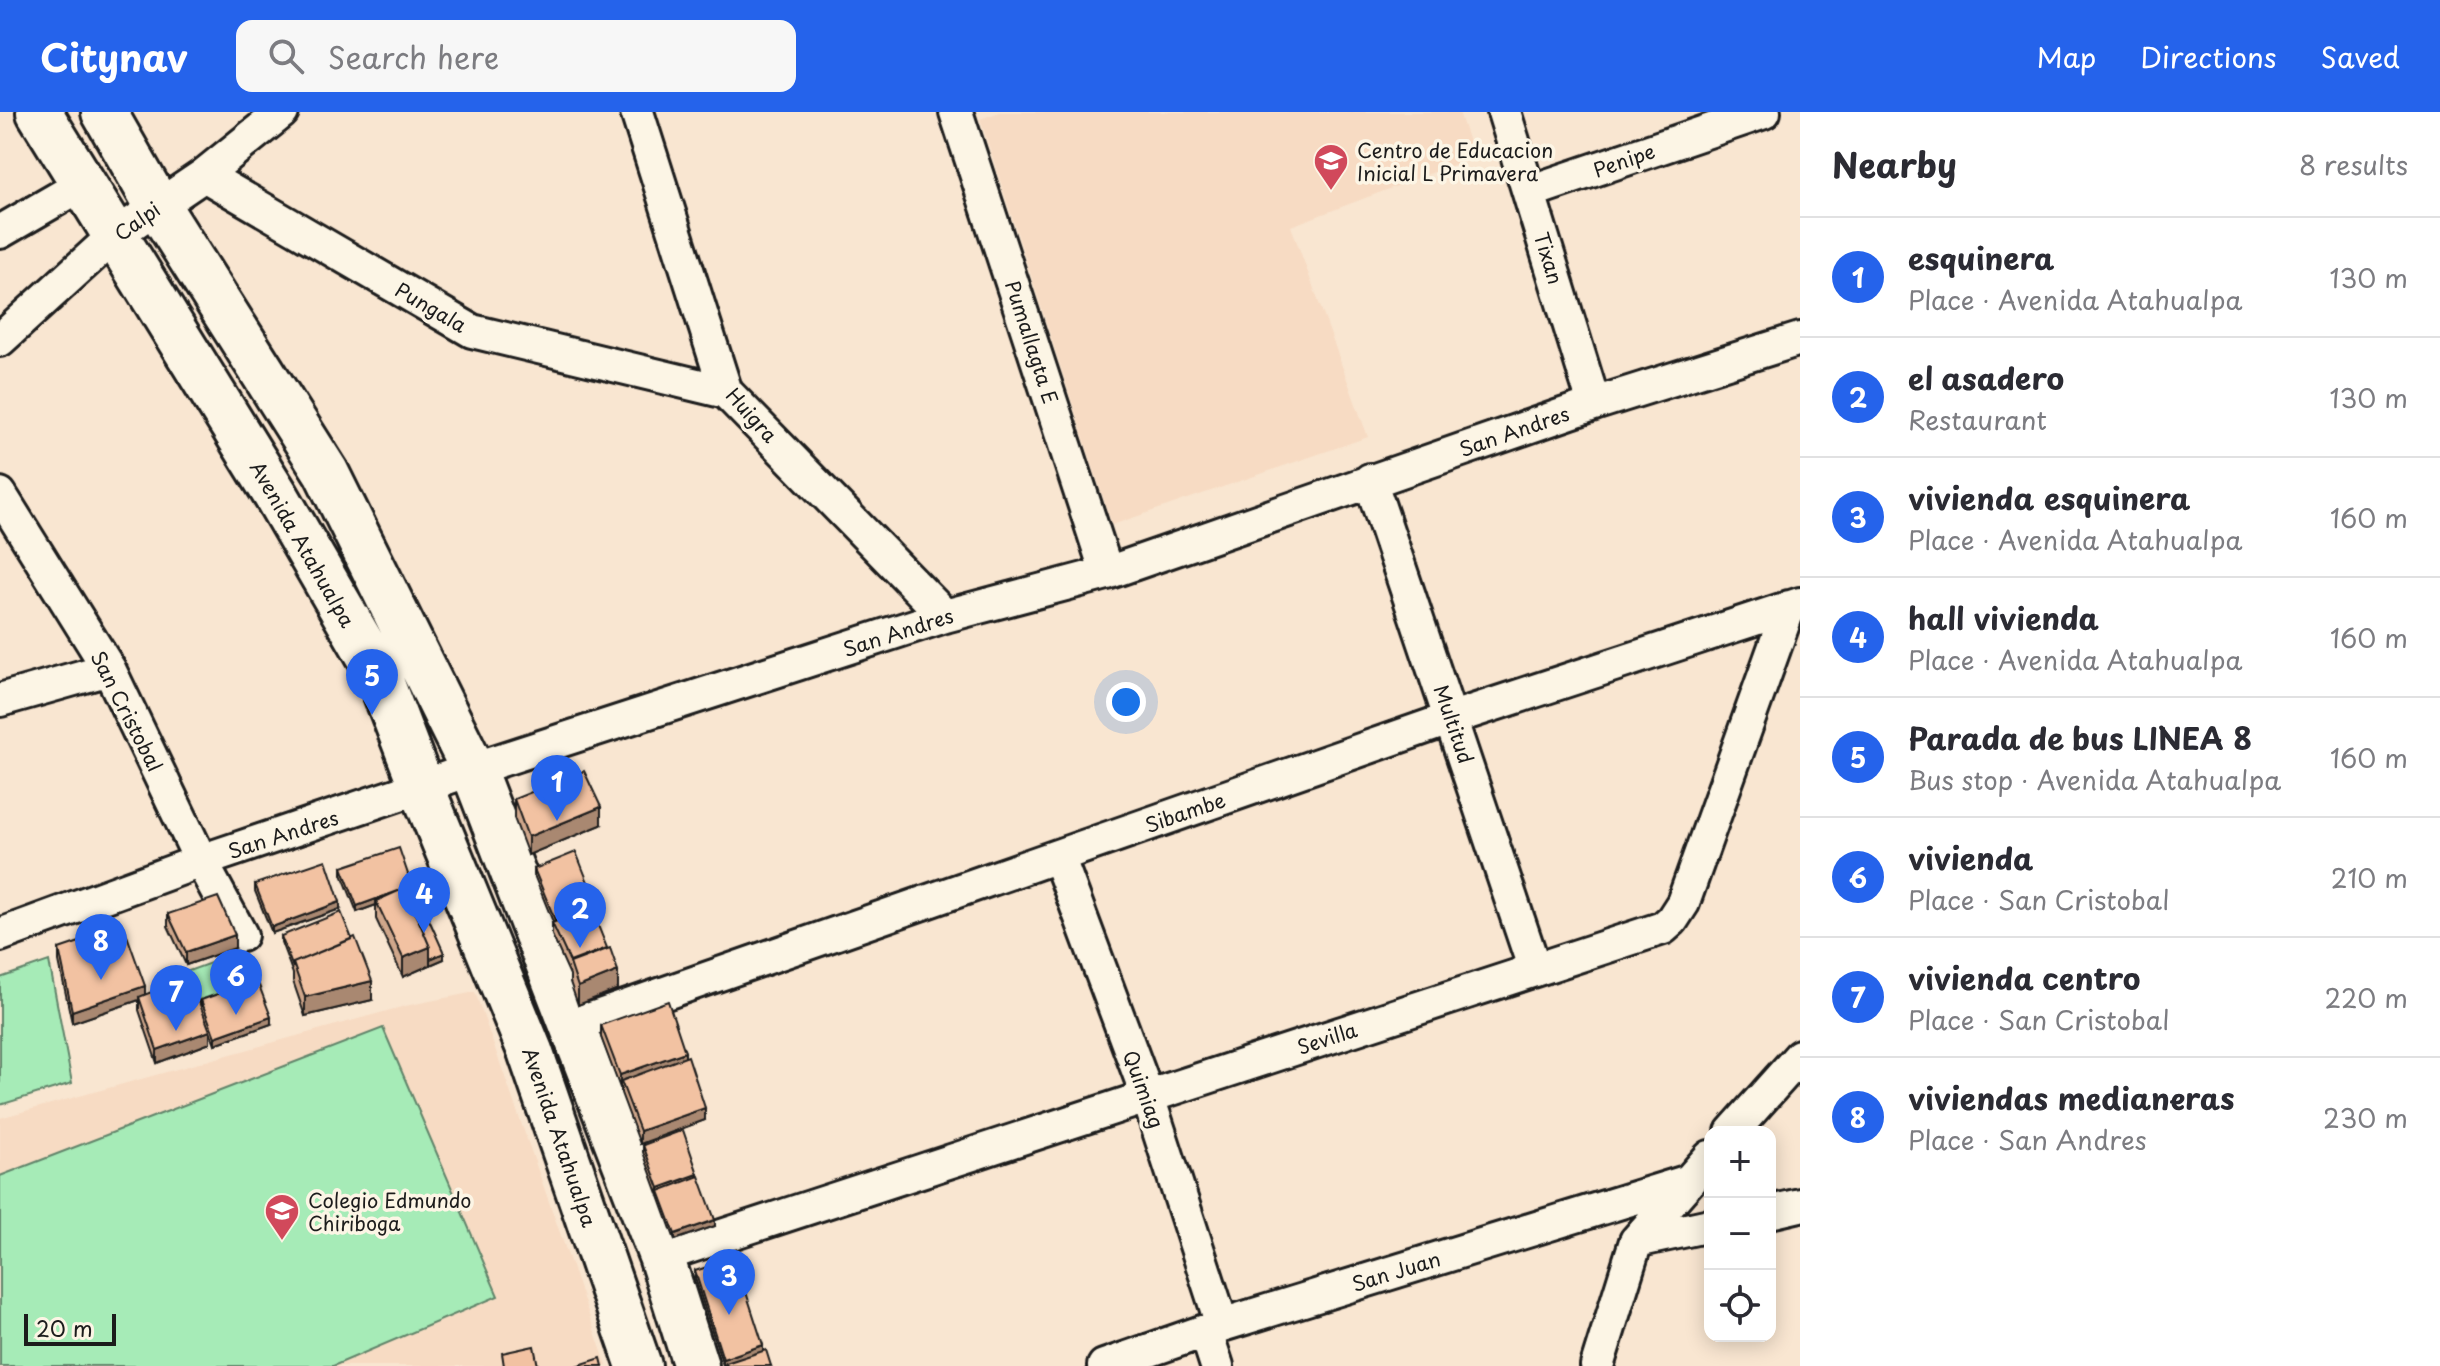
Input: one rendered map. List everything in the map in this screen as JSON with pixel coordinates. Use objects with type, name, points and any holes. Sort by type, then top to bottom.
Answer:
[{"type":"main road","name":"Avenida Atahualpa","points":[[39,112],[277,497],[376,668],[530,1051],[639,1366]]},
{"type":"main road","points":[[104,112],[157,205],[326,472],[473,769],[661,1256],[696,1366]]},
{"type":"street","name":"Calpi","points":[[0,340],[114,236],[204,175],[282,112]]},
{"type":"street","name":"Huigra","points":[[637,112],[726,392],[945,616]]},
{"type":"street","name":"Pumallagta E","points":[[956,112],[1107,573]]},
{"type":"street","name":"Tixan","points":[[1504,112],[1594,404]]},
{"type":"street","name":"Penipe","points":[[1529,192],[1764,112]]},
{"type":"street","name":"Pungala","points":[[204,175],[472,331],[726,392]]},
{"type":"street","points":[[0,232],[83,184]]},
{"type":"street","name":"San Andres","points":[[0,935],[201,861],[473,769],[945,616],[1107,573],[1594,404],[1800,339]]},
{"type":"street","name":"Multitud","points":[[1370,480],[1535,970]]},
{"type":"street","name":"San Cristobal","points":[[0,494],[109,669],[201,861],[241,935]]},
{"type":"street","name":"Sibambe","points":[[571,1026],[1452,718],[1795,606]]},
{"type":"street","name":"Sevilla","points":[[661,1256],[1663,928],[1683,903],[1795,606]]},
{"type":"street","points":[[0,700],[109,669]]},
{"type":"street","name":"Quimiag","points":[[1058,856],[1148,1097],[1214,1328],[1217,1366]]},
{"type":"street","points":[[1737,1126],[1800,1056]]},
{"type":"street","points":[[1597,1366],[1636,1241],[1699,1169]]},
{"type":"street","name":"San Juan","points":[[1104,1366],[1699,1169]]},
{"type":"street","points":[[1776,1211],[1800,1205]]},
{"type":"street","points":[[1636,1241],[1704,1226]]},
{"type":"shaded area","points":[[1000,112],[1459,112],[1474,157],[1291,226],[1368,437],[1112,525],[980,119]]},
{"type":"shaded area","name":"Colegio Edmundo Chiriboga","points":[[475,992],[607,1366],[0,1366],[0,1118],[405,1006]]},
{"type":"green space","points":[[238,953],[250,983],[167,1011],[158,982]]},
{"type":"green space","points":[[49,961],[72,1083],[0,1105],[0,978]]},
{"type":"green space","name":"Colegio Edmundo Chiriboga","points":[[383,1028],[498,1296],[333,1366],[0,1366],[0,1176]]},
{"type":"building","points":[[584,771],[601,807],[528,837],[514,799]]},
{"type":"building","points":[[399,848],[412,886],[357,906],[342,867]]},
{"type":"building","points":[[576,852],[597,905],[555,920],[534,869]]},
{"type":"building","points":[[326,860],[340,902],[272,927],[255,884]]},
{"type":"building","points":[[405,888],[430,947],[403,958],[376,901]]},
{"type":"building","points":[[418,895],[444,953],[430,959],[430,947],[409,898]]},
{"type":"building","points":[[218,897],[235,935],[186,952],[168,914]]},
{"type":"building","points":[[591,908],[607,948],[570,962],[552,923]]},
{"type":"building","points":[[341,912],[352,939],[293,963],[293,968],[281,936]]},
{"type":"building","points":[[124,927],[145,986],[72,1011],[59,949]]},
{"type":"building","points":[[355,937],[372,981],[305,997],[293,963]]},
{"type":"building","points":[[610,948],[618,971],[578,987],[570,963]]},
{"type":"building","points":[[257,980],[271,1017],[215,1037],[201,1000]]},
{"type":"building","points":[[159,989],[166,1006],[196,994],[210,1031],[157,1050],[139,997]]},
{"type":"building","points":[[668,1001],[685,1052],[620,1075],[601,1025]]},
{"type":"building","points":[[688,1056],[705,1108],[640,1131],[621,1081]]},
{"type":"building","points":[[683,1130],[698,1174],[659,1188],[643,1145]]},
{"type":"building","points":[[699,1176],[715,1220],[675,1234],[659,1191]]},
{"type":"building","points":[[735,1258],[763,1345],[723,1359],[695,1271]]},
{"type":"building","points":[[534,1346],[538,1366],[504,1366],[502,1353]]},
{"type":"building","points":[[766,1350],[771,1366],[727,1366],[726,1363]]},
{"type":"building","points":[[601,1358],[603,1366],[576,1366]]},
{"type":"place","name":"Centro de Educacion Inicial L Primavera","points":[[1331,192]]},
{"type":"place","name":"Parada de bus LINEA 8","points":[[372,715]]},
{"type":"place","name":"esquinera","points":[[557,821]]},
{"type":"place","name":"hall vivienda","points":[[424,933]]},
{"type":"place","name":"el asadero","points":[[580,948]]},
{"type":"place","name":"viviendas medianeras","points":[[101,980]]},
{"type":"place","name":"vivienda","points":[[236,1015]]},
{"type":"place","name":"vivienda centro","points":[[176,1031]]},
{"type":"place","name":"Colegio Edmundo Chiriboga","points":[[282,1242]]},
{"type":"place","name":"vivienda esquinera","points":[[729,1315]]}]
